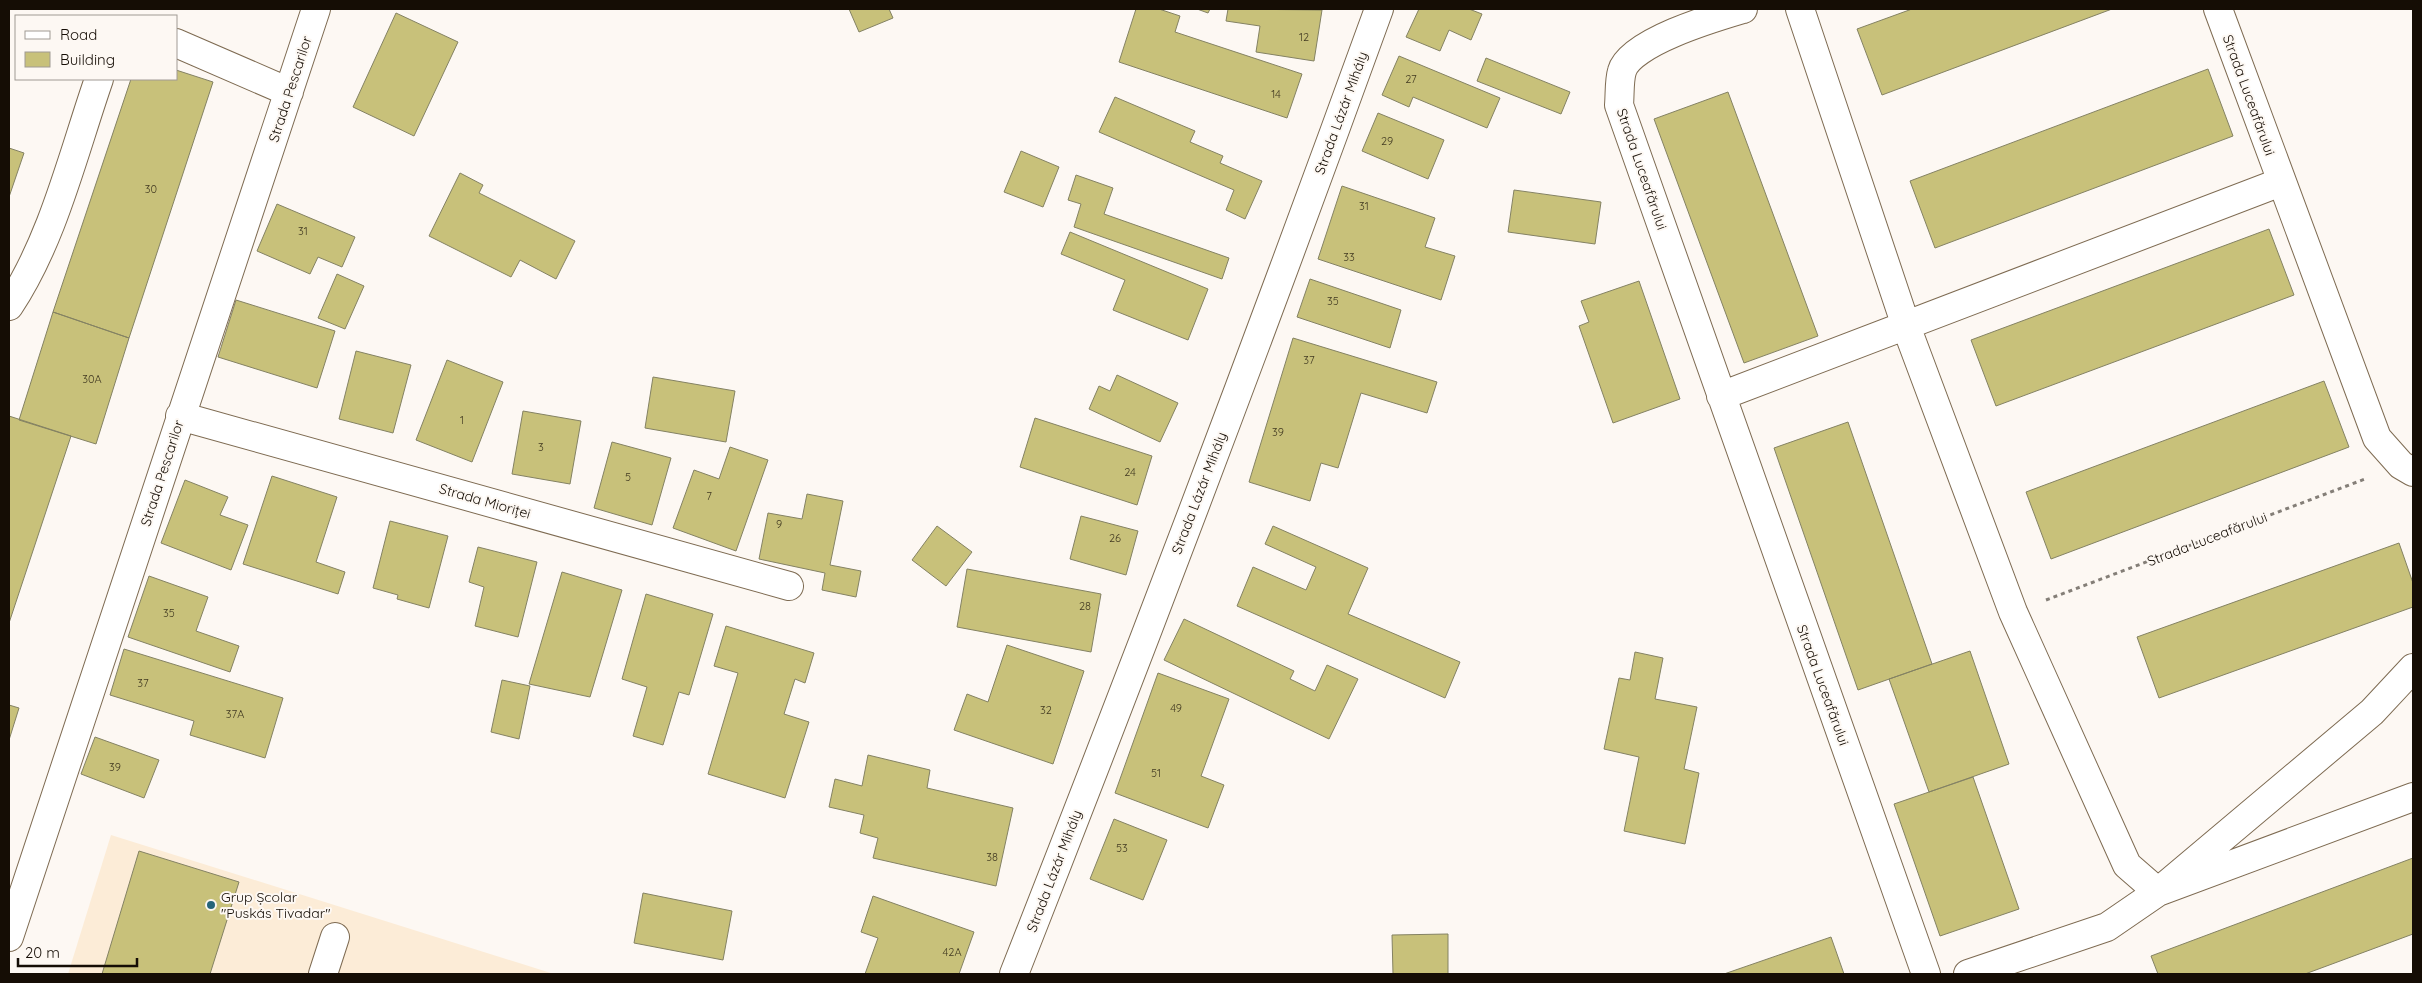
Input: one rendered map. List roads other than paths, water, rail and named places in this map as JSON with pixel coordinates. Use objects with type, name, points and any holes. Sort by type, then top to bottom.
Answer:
[{"type":"street","name":"Strada Pescarilor","points":[[9,937],[316,9]]},
{"type":"street","name":"Strada Lázár Mihály","points":[[1014,974],[1096,765],[1307,208],[1378,9]]},
{"type":"street","name":"Strada Luceafărului","points":[[1742,9],[1678,30],[1642,48],[1622,69],[1619,105],[1720,396],[1926,974]]},
{"type":"street","points":[[1800,9],[1906,326],[2013,612],[2126,865],[2158,892]]},
{"type":"street","name":"Strada Luceafărului","points":[[2218,9],[2377,438],[2407,469]]},
{"type":"street","points":[[178,44],[289,92]]},
{"type":"street","points":[[9,306],[25,282],[45,238],[99,80]]},
{"type":"street","points":[[1720,396],[2281,182]]},
{"type":"street","name":"Strada Mioriței","points":[[180,416],[789,586]]},
{"type":"street","points":[[1968,974],[2107,927],[2158,892],[2372,712],[2413,668]]},
{"type":"street","points":[[2158,892],[2413,797]]},
{"type":"street","points":[[323,974],[334,936]]},
{"type":"place","name":"Grup Școlar \"Puskás Tivadar\"","points":[[211,905]]}]
